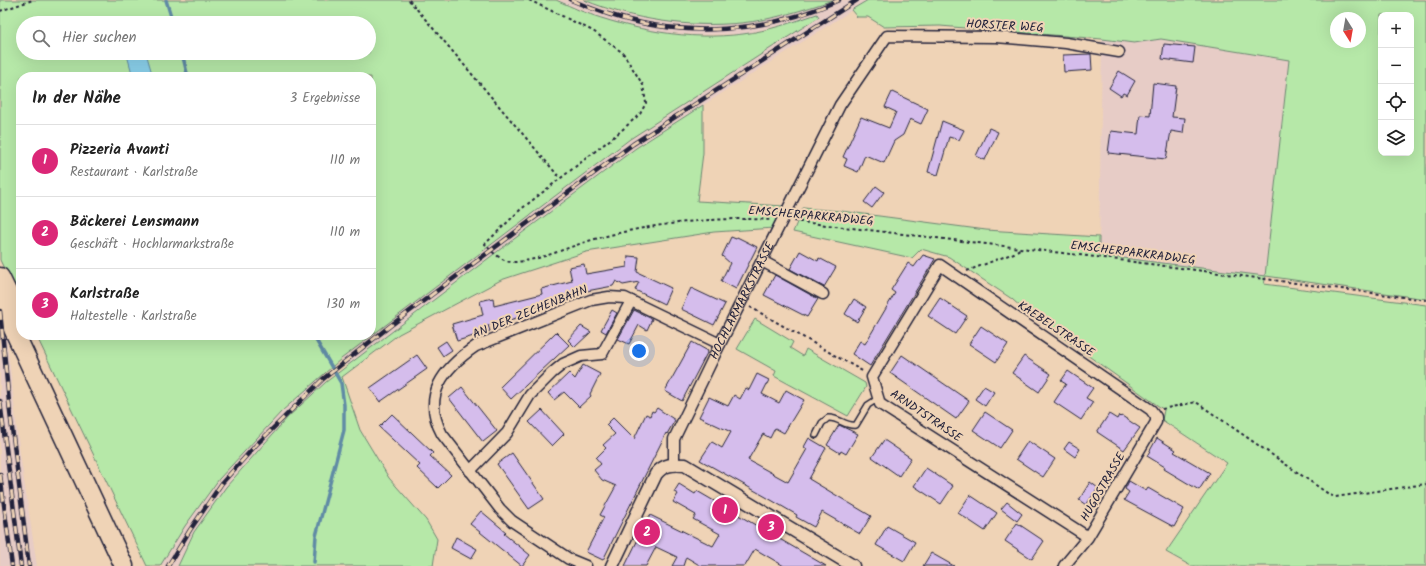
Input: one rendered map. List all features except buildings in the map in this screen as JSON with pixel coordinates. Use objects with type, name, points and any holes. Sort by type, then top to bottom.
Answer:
[{"type":"highway","points":[[0,277],[16,310]]},
{"type":"highway","points":[[0,301],[16,328]]},
{"type":"highway","points":[[23,340],[135,566]]},
{"type":"highway","points":[[29,340],[31,353],[124,566]]},
{"type":"street","name":"HORSTER WEG","points":[[887,36],[996,37],[1066,43],[1120,52]]},
{"type":"street","name":"HOCHLARMARKSTRASSE","points":[[674,464],[674,439],[720,344],[840,105],[887,36]]},
{"type":"street","points":[[762,262],[823,294]]},
{"type":"street","name":"KAEBELSTRASSE","points":[[872,377],[940,265],[1151,410],[1155,416]]},
{"type":"street","name":"AN DER ZECHENBAHN","points":[[586,566],[569,559],[512,521],[500,509],[442,434],[434,415],[436,388],[450,368],[476,346],[591,300],[618,297],[631,301],[720,344]]},
{"type":"street","points":[[470,471],[507,433],[530,395],[552,373],[563,364],[581,356],[602,354],[631,301]]},
{"type":"street","name":"ARNDTSTRASSE","points":[[872,377],[880,404],[1088,537]]},
{"type":"street","name":"HUGOSTRASSE","points":[[1064,566],[1088,537],[1156,422],[1155,416]]},
{"type":"street","points":[[612,566],[656,474],[664,467],[674,464],[685,465],[853,566]]},
{"type":"lane","points":[[816,435],[822,423],[828,418],[850,425],[856,424],[868,405],[879,398]]},
{"type":"path","points":[[0,11],[33,0]]},
{"type":"path","points":[[409,0],[560,178]]},
{"type":"path","name":"EMSCHERPARKRADWEG","points":[[529,0],[592,31],[623,53],[643,85],[646,103],[640,114],[621,131],[520,210],[485,244],[496,256],[513,263],[543,257],[584,242],[612,234],[673,224],[750,218],[1021,248],[1426,300]]},
{"type":"path","points":[[956,277],[1014,253],[1021,248]]},
{"type":"path","points":[[742,302],[872,377]]},
{"type":"path","points":[[1155,416],[1164,408],[1196,402],[1330,495],[1335,496],[1426,484]]},
{"type":"shaded area","points":[[556,0],[584,0],[610,11],[658,21],[700,24],[742,23],[777,16],[833,0],[868,0],[636,148],[347,366],[341,359],[366,340],[376,340],[376,332],[630,139],[819,17],[743,34],[696,35],[657,32],[607,21]]},
{"type":"shaded area","points":[[1102,39],[1134,43],[1161,39],[1289,60],[1265,276],[1099,255]]},
{"type":"shaded area","points":[[0,280],[19,447],[37,566],[0,566]]},
{"type":"shaded area","points":[[321,376],[326,382],[288,417],[194,532],[178,566],[160,566],[185,526],[219,479],[282,411]]},
{"type":"green space","points":[[0,0],[556,0],[581,11],[620,24],[681,35],[702,36],[723,36],[752,33],[817,14],[819,17],[630,139],[376,332],[376,72],[16,72],[16,294],[0,260]]},
{"type":"green space","points":[[584,0],[833,0],[764,20],[741,23],[701,24],[661,21],[641,17],[622,13]]},
{"type":"green space","points":[[868,0],[1426,0],[1426,299],[1266,276],[1264,284],[1426,305],[1426,566],[1191,566],[1166,552],[1227,463],[1162,420],[1164,410],[1023,309],[1012,299],[949,257],[921,249],[912,258],[793,232],[803,208],[841,211],[986,230],[1099,237],[1099,255],[1265,276],[1289,60],[1161,39],[1134,43],[940,26],[884,27],[868,17],[857,17],[851,10]]},
{"type":"green space","points":[[703,105],[703,153],[697,201],[784,206],[774,228],[714,232],[586,252],[501,280],[399,334],[342,377],[360,430],[389,478],[426,520],[437,539],[433,566],[178,566],[194,532],[226,487],[288,417],[326,382],[636,148]]},
{"type":"green space","points":[[755,319],[793,342],[790,348],[803,356],[806,349],[865,383],[866,387],[848,416],[774,376],[776,371],[737,349]]},
{"type":"green space","points":[[38,340],[366,340],[341,359],[282,411],[219,479],[185,526],[160,566],[147,566]]},
{"type":"water","points":[[128,60],[148,60],[152,72],[132,72]]},
{"type":"waterway","points":[[166,0],[171,16]]},
{"type":"waterway","points":[[184,60],[187,72]]},
{"type":"waterway","points":[[314,562],[316,536],[344,430],[344,405],[341,383],[316,340]]},
{"type":"railway","points":[[571,0],[603,12],[637,22],[666,27],[696,29],[725,29],[754,26],[783,20],[812,11],[839,0]]},
{"type":"railway","points":[[376,337],[633,144],[857,0]]},
{"type":"railway","points":[[0,311],[10,412],[29,566]]},
{"type":"railway","points":[[168,566],[222,483],[256,445],[323,379],[372,340]]},
{"type":"railway","points":[[0,401],[21,566]]},
{"type":"railway","points":[[0,474],[12,566]]},
{"type":"place","name":"Pizzeria Avanti","points":[[725,510]]},
{"type":"place","name":"Karlstraße","points":[[771,527]]},
{"type":"place","name":"Bäckerei Lensmann","points":[[647,532]]}]
